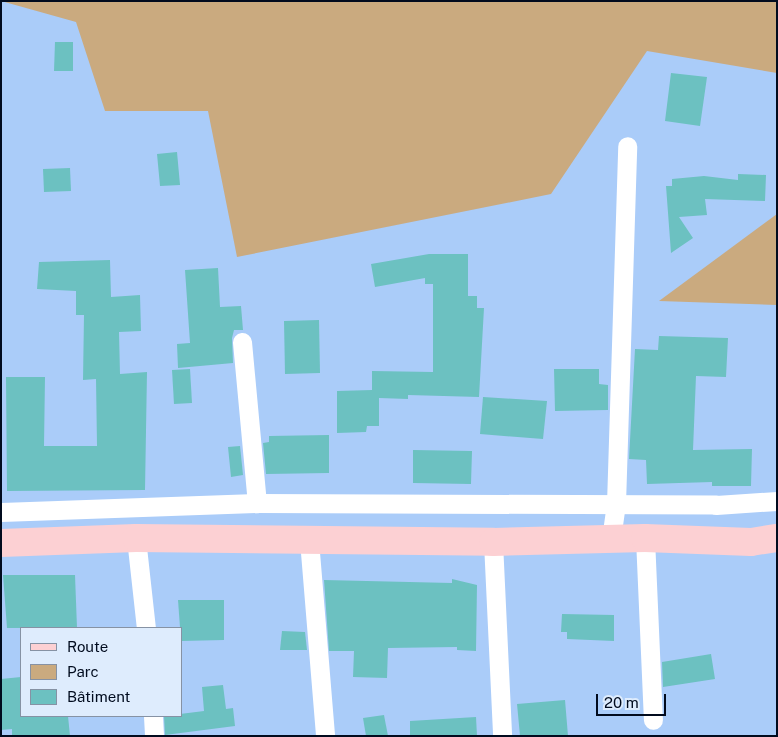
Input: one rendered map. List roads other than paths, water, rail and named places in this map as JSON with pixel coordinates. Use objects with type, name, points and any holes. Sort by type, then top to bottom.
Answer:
[{"type":"main road","points":[[1,543],[136,538],[493,542],[645,538],[751,542],[777,538]]},
{"type":"street","points":[[611,539],[616,504],[627,146]]},
{"type":"street","points":[[242,342],[257,503]]},
{"type":"street","points":[[1,512],[257,503],[616,504],[777,502]]},
{"type":"street","points":[[136,538],[146,627]]},
{"type":"street","points":[[645,538],[654,720]]},
{"type":"street","points":[[309,540],[326,736]]},
{"type":"street","points":[[493,542],[502,736]]},
{"type":"street","points":[[153,717],[154,736]]}]
